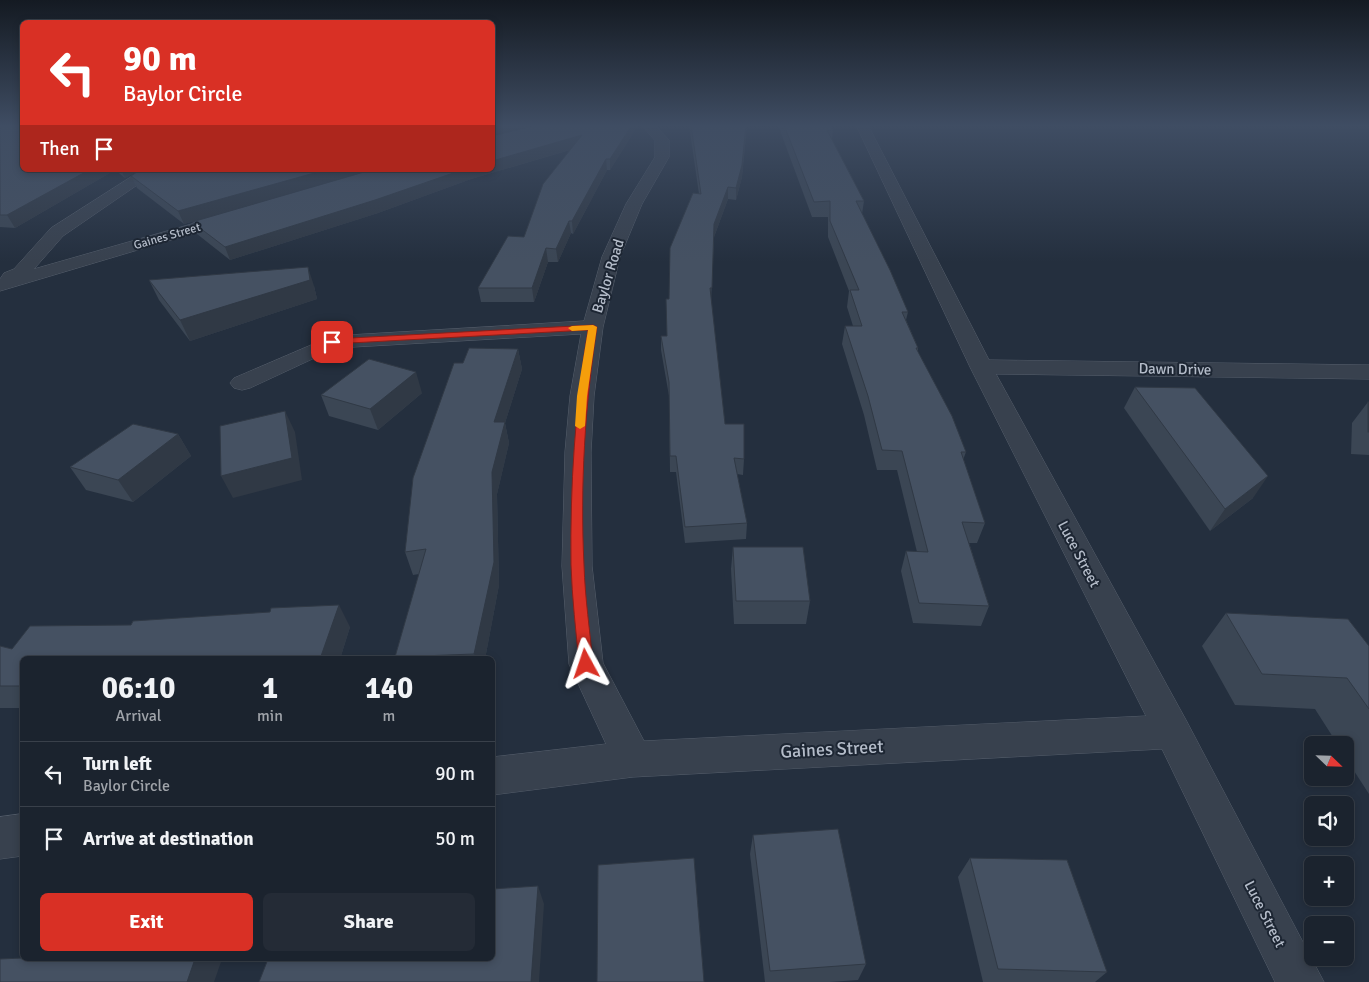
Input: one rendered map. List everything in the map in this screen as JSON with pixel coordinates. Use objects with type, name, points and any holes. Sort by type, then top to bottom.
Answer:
[{"type":"street","name":"Baylor Road","points":[[633,759],[586,664],[577,566],[578,452],[582,396],[593,327],[611,257],[634,204],[654,171]]},
{"type":"street","name":"Luce Street","points":[[884,171],[980,367],[1173,732],[1300,982]]},
{"type":"street","points":[[0,283],[21,273],[57,232],[149,172]]},
{"type":"street","name":"Gaines Street","points":[[0,283],[241,214]]},
{"type":"street","points":[[242,383],[332,342],[593,327]]},
{"type":"street","name":"Dawn Drive","points":[[980,367],[1369,372]]},
{"type":"street","name":"Gaines Street","points":[[495,776],[633,759],[1173,732]]},
{"type":"street","points":[[0,838],[20,835]]},
{"type":"building","points":[[0,171],[85,172],[7,215],[0,215]]},
{"type":"building","points":[[553,171],[600,171],[572,221],[569,221],[556,249],[546,248],[532,288],[478,288],[508,236],[524,237],[543,184]]},
{"type":"building","points":[[698,171],[740,171],[736,188],[728,187],[714,224],[712,288],[710,288],[725,424],[744,424],[744,459],[734,458],[747,523],[685,527],[676,456],[670,456],[669,382],[661,336],[667,336],[666,299],[669,299],[670,248],[693,193],[701,194]]},
{"type":"building","points":[[802,171],[848,171],[864,201],[856,201],[890,270],[908,312],[902,312],[918,348],[916,348],[952,416],[966,452],[961,452],[985,523],[962,522],[989,606],[919,603],[906,551],[928,552],[902,451],[882,450],[868,396],[845,326],[862,326],[850,290],[859,290],[830,221],[830,201],[814,202]]},
{"type":"building","points":[[137,172],[318,172],[178,211],[131,176]]},
{"type":"building","points":[[364,172],[456,172],[375,200],[225,247],[192,222]]},
{"type":"building","points":[[308,267],[310,280],[180,320],[149,280]]},
{"type":"building","points":[[469,348],[518,349],[494,422],[505,422],[492,472],[494,562],[474,654],[395,656],[426,549],[405,552],[413,478],[454,363],[463,363]]},
{"type":"building","points":[[369,359],[416,372],[370,409],[321,395]]},
{"type":"building","points":[[1135,387],[1195,388],[1268,476],[1225,509]]},
{"type":"building","points":[[1369,402],[1369,432],[1368,432]]},
{"type":"building","points":[[285,411],[292,458],[221,476],[220,426]]},
{"type":"building","points":[[133,424],[178,434],[118,480],[70,467]]},
{"type":"building","points":[[733,547],[803,547],[810,601],[736,601]]},
{"type":"building","points":[[339,605],[321,656],[20,656],[20,686],[0,686],[0,646],[12,649],[30,626],[131,625],[133,621],[270,612],[271,608]]},
{"type":"building","points":[[1226,613],[1348,619],[1369,646],[1369,709],[1347,678],[1262,674]]},
{"type":"building","points":[[838,829],[866,964],[770,971],[753,835]]},
{"type":"building","points":[[694,858],[704,982],[597,982],[598,865]]},
{"type":"building","points":[[970,858],[1067,860],[1107,972],[998,969]]},
{"type":"building","points":[[538,886],[531,982],[259,982],[267,961],[495,961],[495,889]]},
{"type":"building","points":[[20,958],[20,961],[194,961],[187,982],[0,982],[0,959]]},
{"type":"slow traffic","points":[[572,328],[593,327],[582,396],[580,426]]},
{"type":"route","points":[[332,342],[593,327],[582,396],[578,452],[577,566],[586,664]]}]
